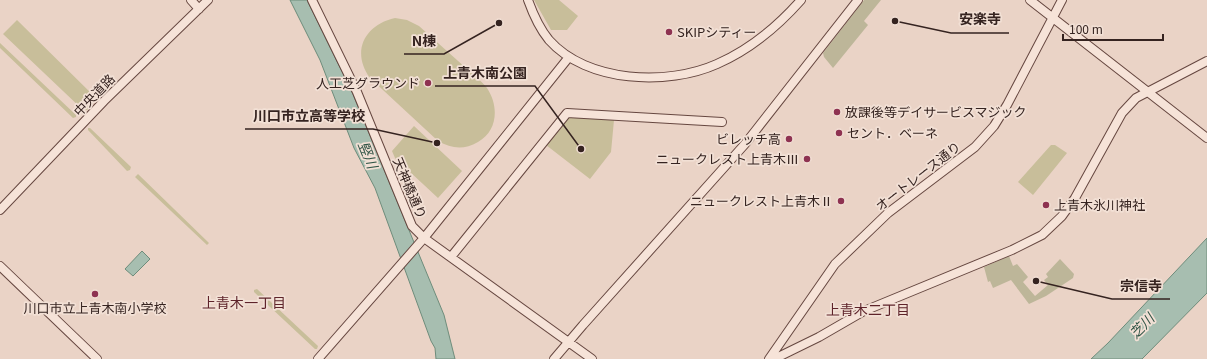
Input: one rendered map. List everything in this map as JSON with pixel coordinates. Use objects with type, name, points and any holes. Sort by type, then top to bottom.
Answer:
[{"type":"street","points":[[191,0],[199,8]]},
{"type":"street","name":"中央道路","points":[[0,210],[104,101],[208,0]]},
{"type":"street","name":"天神橋通り","points":[[312,0],[357,92],[412,226],[424,238],[592,359]]},
{"type":"street","points":[[528,0],[549,40],[569,57],[594,69],[622,75],[654,77],[695,72],[717,64],[740,52],[776,25],[801,0]]},
{"type":"street","points":[[554,359],[745,144],[858,0]]},
{"type":"street","points":[[1030,0],[1207,138]]},
{"type":"street","name":"オートレース通り","points":[[769,359],[835,264],[888,213],[975,147],[994,126],[1062,0]]},
{"type":"street","points":[[318,359],[424,238],[569,57]]},
{"type":"street","points":[[774,359],[838,327],[864,311],[1012,250],[1042,235],[1062,216],[1075,198],[1122,113],[1136,98],[1207,61]]},
{"type":"street","points":[[451,257],[568,113],[722,122]]},
{"type":"street","points":[[0,266],[97,359]]},
{"type":"shaded area","points":[[534,0],[559,0],[578,16],[567,30],[551,30]]},
{"type":"shaded area","points":[[864,0],[881,0],[864,21],[868,25],[833,68],[824,57],[823,53]]},
{"type":"shaded area","name":"人工芝グラウンド","points":[[395,18],[407,20],[419,26],[487,88],[491,95],[495,110],[493,125],[485,137],[478,142],[473,145],[458,148],[448,146],[438,141],[370,78],[364,68],[362,59],[361,49],[364,41],[368,33],[375,27]]},
{"type":"shaded area","points":[[17,20],[97,99],[87,110],[83,110],[3,34]]},
{"type":"shaded area","points":[[0,43],[76,115],[76,117],[73,118],[0,48]]},
{"type":"shaded area","points":[[570,116],[612,118],[614,120],[611,152],[590,179],[546,145]]},
{"type":"shaded area","points":[[414,126],[462,171],[438,198],[395,158],[392,151]]},
{"type":"shaded area","points":[[88,128],[90,128],[131,167],[130,170],[127,171],[88,130]]},
{"type":"shaded area","points":[[1051,145],[1055,145],[1067,153],[1033,195],[1018,182]]},
{"type":"shaded area","points":[[138,174],[209,243],[207,245],[135,177]]},
{"type":"shaded area","points":[[1009,256],[1013,266],[1017,264],[1028,277],[1023,282],[1035,296],[1048,285],[1044,280],[1048,277],[1046,274],[1060,259],[1074,274],[1073,278],[1046,296],[1029,304],[1011,280],[993,288],[990,281],[988,282],[984,267]]},
{"type":"shaded area","points":[[257,289],[318,346],[317,349],[315,349],[254,292],[254,290]]},
{"type":"water","name":"竪川","points":[[290,0],[307,0],[352,92],[444,315],[455,359],[436,359],[435,348],[431,341],[375,188],[354,148],[320,60]]},
{"type":"water","name":"芝川","points":[[1207,238],[1207,293],[1142,359],[1091,359],[1108,343]]},
{"type":"water","points":[[142,251],[150,259],[133,276],[125,269]]},
{"type":"place","name":"安楽寺","points":[[895,21]]},
{"type":"place","name":"N棟","points":[[499,23]]},
{"type":"place","name":"SKIPシティー","points":[[669,32]]},
{"type":"place","name":"人工芝グラウンド","points":[[428,83]]},
{"type":"place","name":"放課後等デイサービスマジック","points":[[837,112]]},
{"type":"place","name":"セント．ベーネ","points":[[839,133]]},
{"type":"place","name":"ビレッチ高","points":[[789,139]]},
{"type":"place","name":"川口市立高等学校","points":[[437,143]]},
{"type":"place","name":"上青木南公園","points":[[581,149]]},
{"type":"place","name":"ニュークレスト上青木Ⅲ","points":[[807,159]]},
{"type":"place","name":"ニュークレスト上青木Ⅱ","points":[[841,201]]},
{"type":"place","name":"上青木氷川神社","points":[[1046,205]]},
{"type":"place","name":"宗信寺","points":[[1036,281]]},
{"type":"place","name":"川口市立上青木南小学校","points":[[95,294]]},
{"type":"district","name":"上青木一丁目","points":[[244,303]]},
{"type":"district","name":"上青木二丁目","points":[[868,310]]}]
